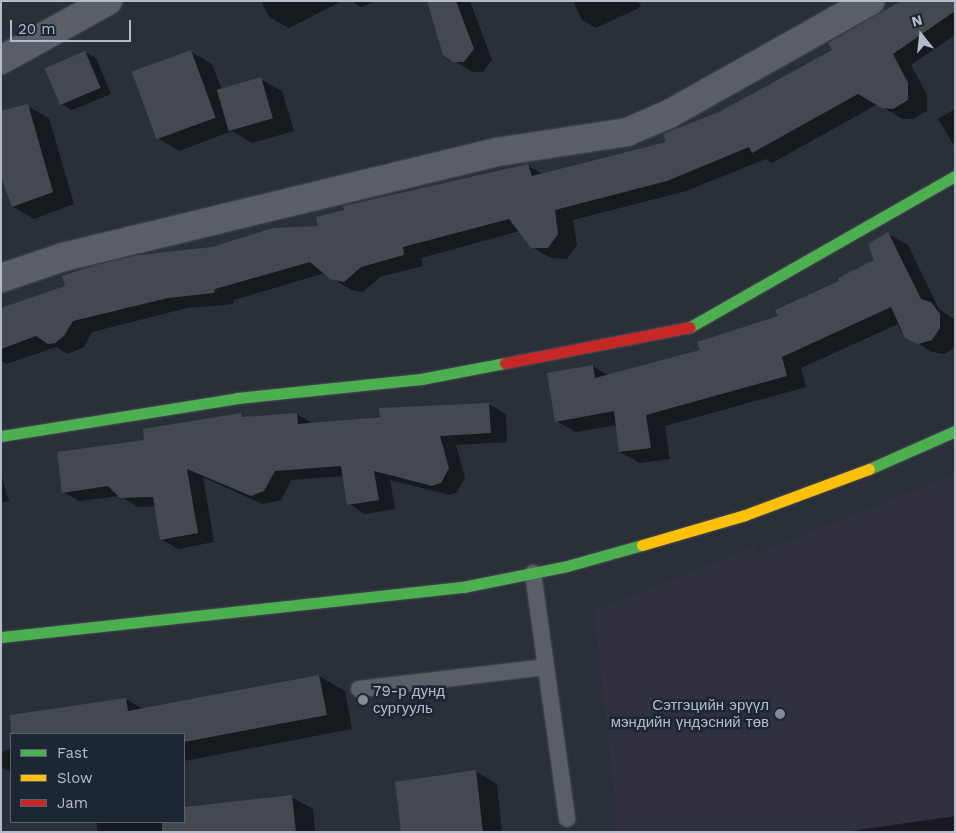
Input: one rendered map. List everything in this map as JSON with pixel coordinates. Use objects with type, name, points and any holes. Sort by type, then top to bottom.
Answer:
[{"type":"street","points":[[1,60],[108,1]]},
{"type":"street","points":[[1,278],[63,257],[497,152],[627,132],[669,114],[870,1]]},
{"type":"street","points":[[1,436],[237,398],[421,379],[692,327],[955,176]]},
{"type":"street","points":[[1,637],[169,616],[463,587],[532,573],[745,515],[830,486],[955,431]]},
{"type":"lane","points":[[532,573],[567,819]]},
{"type":"lane","points":[[359,689],[546,667]]},
{"type":"shaded area","name":"Сэтгэцийн эрүүл мэндийн үндэсний төв","points":[[955,474],[955,832],[616,832],[617,817],[594,611],[754,546],[757,553]]},
{"type":"building","points":[[427,1],[456,1],[474,49],[464,62],[453,62],[443,55]]},
{"type":"building","points":[[901,1],[955,1],[955,11],[893,54],[908,83],[908,100],[893,109],[882,108],[858,94],[752,153],[749,147],[667,181],[555,210],[558,234],[548,248],[531,248],[509,219],[403,247],[404,255],[361,267],[344,282],[330,279],[310,262],[215,289],[214,293],[168,298],[73,321],[64,336],[55,343],[48,344],[36,336],[1,349],[1,308],[65,286],[62,276],[96,265],[139,255],[212,247],[273,228],[318,226],[316,217],[344,210],[343,206],[528,164],[532,176],[666,142],[663,134],[719,112],[832,50],[828,43]]},
{"type":"building","points":[[191,50],[216,118],[156,139],[132,72]]},
{"type":"building","points":[[85,51],[101,88],[60,105],[44,68]]},
{"type":"building","points":[[261,77],[273,118],[229,131],[217,90]]},
{"type":"building","points":[[28,104],[53,192],[12,207],[1,177],[1,111]]},
{"type":"building","points":[[888,232],[921,299],[931,302],[940,314],[940,328],[932,340],[918,344],[905,338],[891,307],[782,357],[787,376],[646,415],[651,448],[619,452],[614,411],[555,422],[547,373],[593,365],[595,378],[700,350],[697,342],[778,316],[775,310],[839,281],[838,278],[874,260],[868,244]]},
{"type":"building","points":[[489,403],[491,433],[440,436],[449,468],[441,483],[432,486],[374,471],[379,500],[347,505],[341,466],[275,471],[264,491],[251,496],[187,469],[198,533],[160,540],[153,497],[120,498],[108,486],[62,493],[57,452],[144,440],[143,429],[241,413],[242,417],[297,413],[298,424],[380,417],[379,408]]},
{"type":"building","points":[[319,675],[327,715],[185,742],[185,733],[11,733],[10,715],[126,698],[128,711]]},
{"type":"building","points":[[476,770],[483,832],[401,832],[395,782]]},
{"type":"building","points":[[292,795],[296,832],[162,832],[162,823],[185,823],[185,807]]},
{"type":"traffic: fast","points":[[690,327],[955,176]]},
{"type":"traffic: fast","points":[[1,436],[237,398],[421,379],[505,363]]},
{"type":"traffic: fast","points":[[869,469],[955,431]]},
{"type":"traffic: fast","points":[[1,637],[463,587],[567,566],[642,545]]},
{"type":"traffic: slow","points":[[642,545],[745,515],[869,469]]},
{"type":"traffic: jam","points":[[505,363],[690,327]]},
{"type":"place","name":"79-р дунд сургууль","points":[[363,700]]},
{"type":"place","name":"Сэтгэцийн эрүүл мэндийн үндэсний төв","points":[[780,714]]}]
